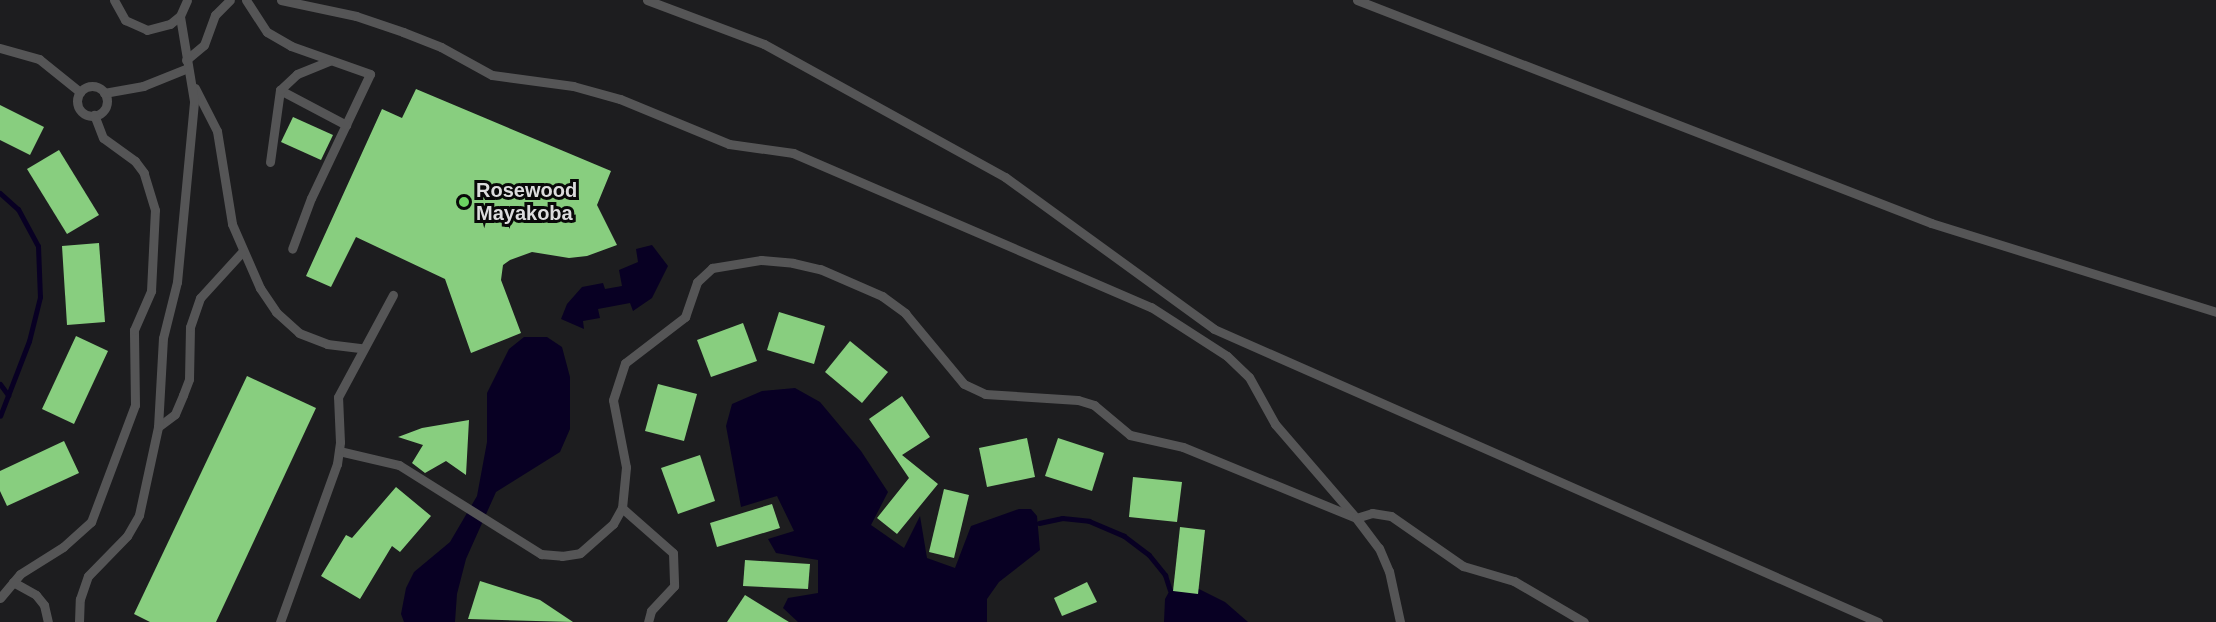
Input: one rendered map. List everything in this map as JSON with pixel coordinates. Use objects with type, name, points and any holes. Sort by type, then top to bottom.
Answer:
[{"type":"lane","points":[[114,0],[125,20],[147,30],[171,24],[180,16],[187,0]]},
{"type":"lane","points":[[80,92],[92,86],[104,93],[143,86],[187,64],[204,45],[215,15],[230,0]]},
{"type":"lane","points":[[246,0],[267,32],[329,61],[370,74],[292,249]]},
{"type":"lane","points":[[281,0],[356,16],[403,32],[441,46],[492,75],[582,89],[620,99],[729,144],[792,153],[1151,307],[1227,356],[1248,377],[1275,424],[1379,548],[1389,571],[1400,622]]},
{"type":"lane","points":[[647,0],[764,44],[1005,177],[1214,329],[1878,622]]},
{"type":"lane","points":[[1358,0],[1931,223],[2216,312]]},
{"type":"lane","points":[[180,16],[187,64],[193,86],[217,131],[232,224],[242,252],[276,312],[299,333],[327,344],[362,348]]},
{"type":"lane","points":[[0,48],[39,59],[80,92]]},
{"type":"lane","points":[[270,162],[280,90],[297,74],[329,61]]},
{"type":"lane","points":[[79,622],[80,599],[88,576],[127,536],[140,515],[158,427],[163,338],[177,282],[183,198],[193,127],[193,86]]},
{"type":"lane","points":[[280,90],[346,125]]},
{"type":"lane","points":[[80,92],[78,106],[84,113],[94,115],[105,107],[104,93]]},
{"type":"lane","points":[[0,598],[13,582],[91,522],[135,405],[134,330],[151,291],[155,210],[144,173],[135,161],[103,138],[94,115]]},
{"type":"lane","points":[[158,427],[175,414],[189,379],[190,327],[200,298],[242,252]]},
{"type":"lane","points":[[339,451],[399,465],[541,554],[562,556],[580,553],[613,524],[622,508],[626,467],[613,400],[625,363],[685,317],[697,282],[712,268],[761,260],[820,269],[882,296],[905,313],[964,384],[985,394],[1078,400],[1094,405],[1130,435],[1183,447],[1356,518],[1372,513],[1391,516],[1463,566],[1514,581],[1584,622]]},
{"type":"lane","points":[[280,622],[339,451],[338,397],[362,348],[393,295]]},
{"type":"lane","points":[[622,508],[673,553],[674,586],[651,611],[648,622]]},
{"type":"lane","points":[[13,582],[36,595],[44,605],[48,622]]},
{"type":"shaded area","points":[[652,245],[668,266],[652,298],[633,311],[630,303],[598,309],[600,318],[583,321],[584,329],[561,319],[567,304],[582,287],[603,283],[605,289],[622,286],[619,270],[638,262],[636,249]]},
{"type":"shaded area","points":[[524,337],[547,337],[562,347],[570,377],[570,429],[560,452],[496,492],[466,559],[457,594],[455,622],[404,622],[401,614],[406,588],[414,572],[450,542],[477,496],[487,442],[487,393],[509,349]]},
{"type":"shaded area","points":[[795,388],[820,402],[861,451],[888,492],[871,525],[904,548],[920,516],[927,558],[955,568],[971,526],[1019,509],[1031,509],[1037,516],[1040,550],[999,582],[987,599],[987,622],[798,622],[783,608],[788,598],[818,593],[818,560],[776,553],[768,539],[794,531],[777,496],[741,507],[726,426],[732,404],[762,391]]},
{"type":"shaded area","points":[[1187,583],[1225,602],[1248,622],[1164,622],[1165,599],[1170,590]]},
{"type":"building","points":[[416,89],[611,171],[597,205],[617,245],[587,256],[569,258],[532,252],[503,265],[501,280],[521,333],[471,353],[445,279],[356,237],[331,287],[306,276],[382,109],[402,118]]},
{"type":"building","points":[[0,105],[44,127],[30,155],[0,140]]},
{"type":"building","points":[[293,117],[333,135],[321,160],[281,142]]},
{"type":"building","points":[[59,150],[99,215],[67,234],[27,169]]},
{"type":"building","points":[[99,243],[105,322],[67,325],[62,246]]},
{"type":"building","points":[[779,312],[825,326],[814,364],[767,350]]},
{"type":"building","points":[[743,323],[757,361],[711,377],[697,340]]},
{"type":"building","points":[[76,336],[108,351],[74,424],[42,409]]},
{"type":"building","points":[[850,341],[888,372],[862,403],[825,372]]},
{"type":"building","points":[[247,376],[316,408],[216,622],[150,622],[134,614]]},
{"type":"building","points":[[658,384],[697,394],[684,441],[645,431]]},
{"type":"building","points":[[902,396],[930,437],[902,455],[938,484],[897,534],[877,518],[909,478],[869,419]]},
{"type":"building","points":[[469,420],[466,475],[446,461],[425,473],[412,463],[423,445],[398,437],[422,428]]},
{"type":"building","points":[[1027,438],[1035,477],[987,487],[979,448]]},
{"type":"building","points":[[1058,438],[1104,453],[1092,491],[1045,476]]},
{"type":"building","points":[[64,441],[79,473],[7,506],[0,491],[0,471]]},
{"type":"building","points":[[700,455],[715,501],[678,514],[661,468]]},
{"type":"building","points":[[1133,477],[1182,482],[1177,522],[1129,517]]},
{"type":"building","points":[[396,487],[431,516],[400,552],[392,546],[360,599],[321,576],[346,535],[352,538]]},
{"type":"building","points":[[944,489],[969,495],[954,558],[929,552]]},
{"type":"building","points":[[772,504],[780,528],[717,547],[710,523]]},
{"type":"building","points":[[1180,527],[1205,530],[1198,594],[1173,591]]},
{"type":"building","points":[[745,560],[810,564],[808,589],[743,586]]},
{"type":"building","points":[[480,581],[540,600],[573,622],[468,619]]},
{"type":"building","points":[[1087,582],[1097,602],[1062,616],[1054,598]]},
{"type":"building","points":[[745,595],[789,622],[727,622]]},
{"type":"waterway","points":[[0,193],[18,209],[38,246],[40,297],[29,341],[0,416]]},
{"type":"waterway","points":[[0,384],[8,395]]},
{"type":"waterway","points":[[1039,523],[1062,518],[1089,521],[1124,536],[1149,555],[1165,575],[1170,590]]},
{"type":"place","name":"Rosewood Mayakoba","points":[[464,202]]}]
